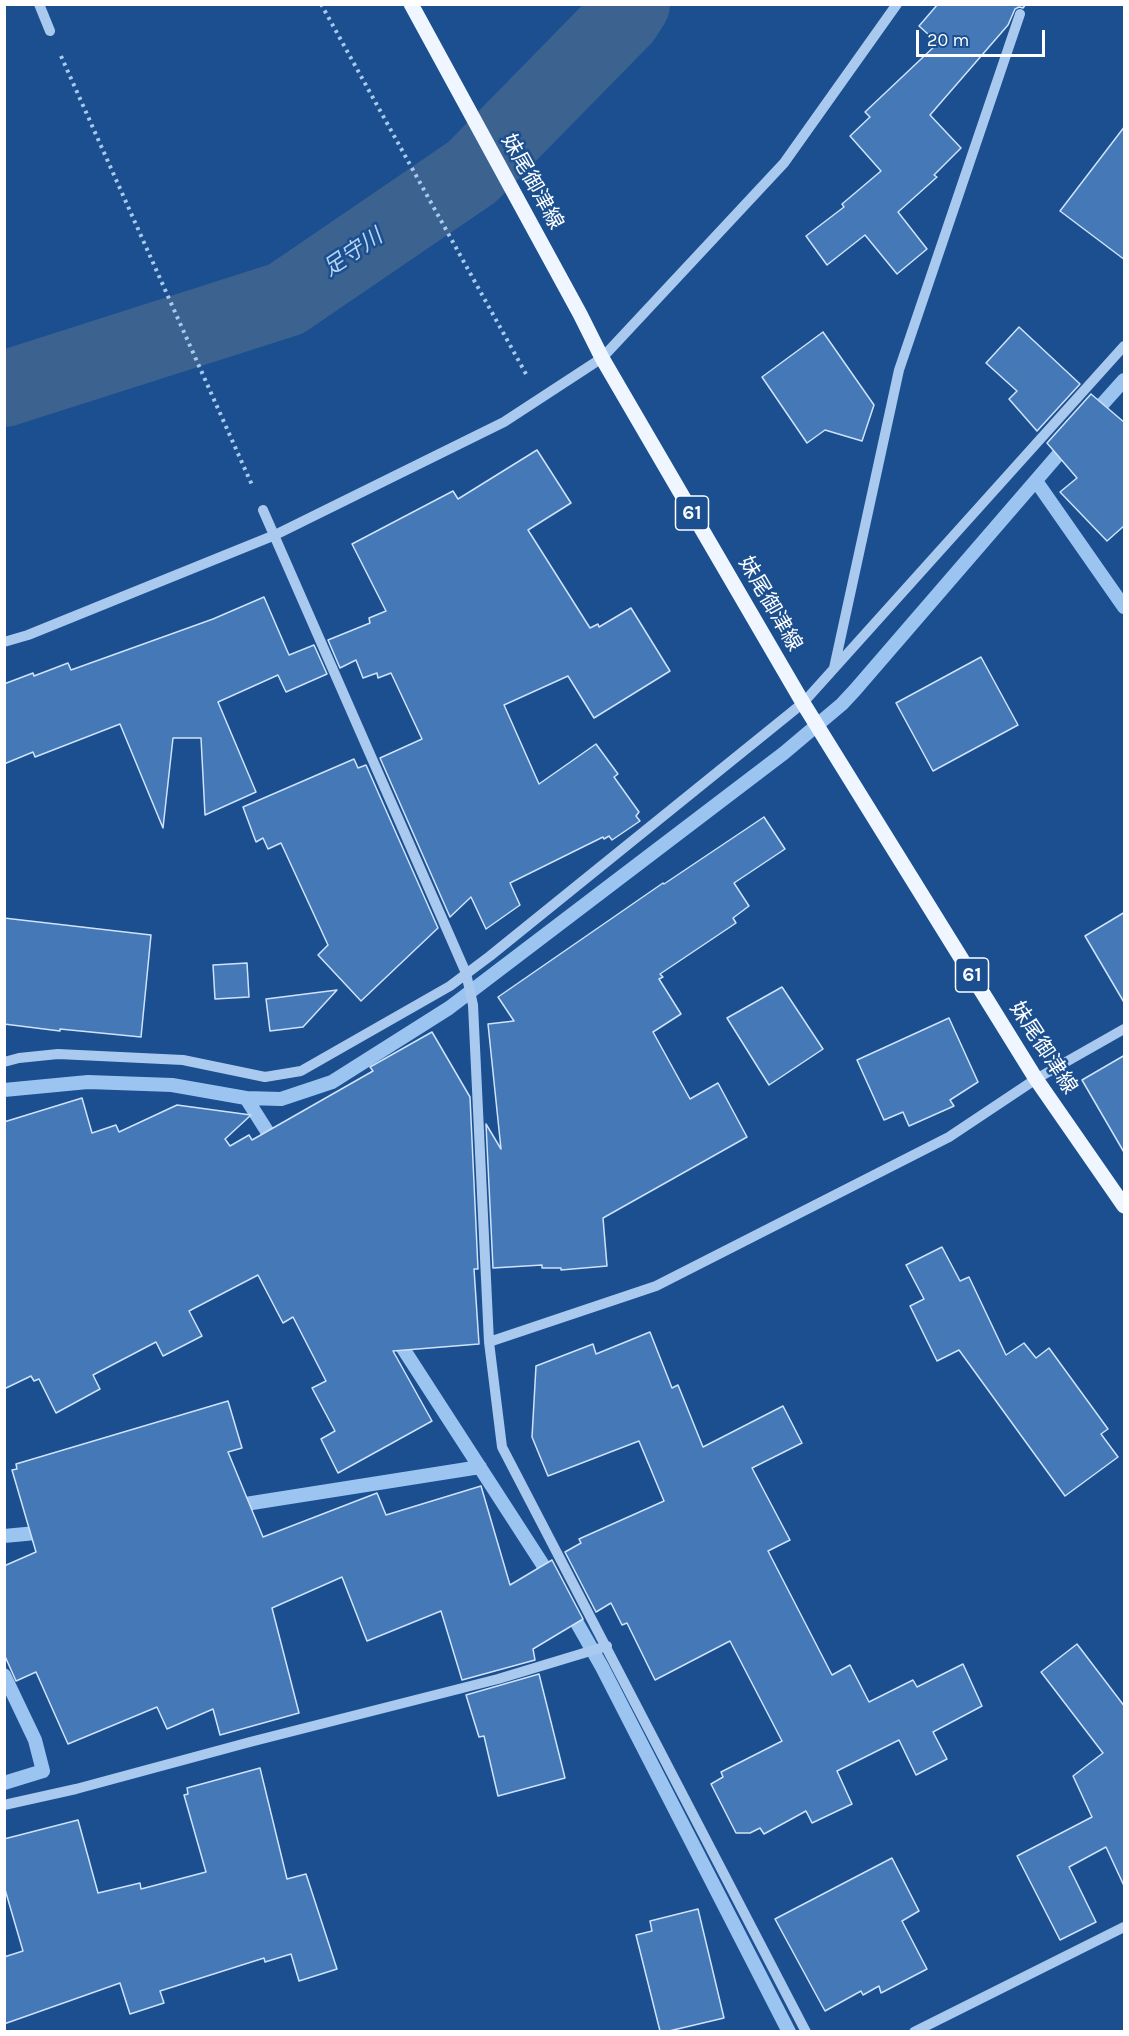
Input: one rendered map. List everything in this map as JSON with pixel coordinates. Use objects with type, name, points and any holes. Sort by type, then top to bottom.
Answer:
[{"type":"main road","name":"妹尾御津線","points":[[411,4],[602,358],[826,740],[1036,1079],[1125,1206]]},
{"type":"street","points":[[39,4],[50,31]]},
{"type":"street","points":[[4,642],[28,635],[275,535],[504,422],[602,358],[784,164],[897,4]]},
{"type":"street","points":[[834,668],[899,370],[1020,14]]},
{"type":"street","points":[[4,1062],[58,1054],[183,1060],[265,1077],[301,1071],[467,978],[500,949],[806,706],[834,668],[1125,346]]},
{"type":"street","points":[[263,510],[467,978],[473,1005],[489,1342],[502,1447],[603,1647],[806,2031]]},
{"type":"street","points":[[489,1342],[656,1286],[949,1137],[1036,1079],[1125,1029]]},
{"type":"street","points":[[4,1805],[76,1789],[498,1679],[603,1647]]},
{"type":"street","points":[[914,2031],[1125,1927]]},
{"type":"path","points":[[321,4],[530,381]]},
{"type":"path","points":[[50,31],[263,510]]},
{"type":"building","points":[[938,4],[1026,4],[1023,8],[1015,9],[1008,25],[930,115],[961,148],[934,175],[937,177],[898,212],[927,249],[897,274],[865,235],[827,265],[806,236],[844,207],[842,204],[881,171],[850,136],[870,117],[865,112],[938,43],[919,26]]},
{"type":"building","points":[[1125,126],[1125,260],[1060,211]]},
{"type":"building","points":[[1019,327],[1080,384],[1037,431],[1009,399],[1017,391],[986,363]]},
{"type":"building","points":[[823,332],[874,405],[862,441],[825,430],[807,443],[762,377]]},
{"type":"building","points":[[1091,394],[1125,423],[1125,525],[1107,541],[1060,492],[1077,478],[1047,443]]},
{"type":"building","points":[[537,450],[571,503],[528,530],[590,628],[598,624],[599,627],[631,608],[670,671],[594,718],[568,676],[504,705],[539,784],[596,744],[618,774],[614,777],[639,812],[636,816],[640,821],[612,840],[609,836],[604,839],[603,837],[510,883],[520,905],[486,929],[471,897],[450,917],[380,758],[422,739],[391,673],[378,678],[377,673],[363,678],[356,660],[340,668],[328,640],[370,623],[369,618],[386,611],[352,544],[453,491],[458,499]]},
{"type":"building","points":[[264,597],[289,655],[314,645],[327,674],[286,692],[278,675],[218,702],[256,792],[205,815],[201,738],[173,738],[163,828],[120,724],[35,757],[33,752],[4,764],[4,684],[68,663],[71,670],[213,619]]},
{"type":"building","points":[[981,657],[1018,725],[933,771],[896,703]]},
{"type":"building","points":[[354,759],[358,768],[366,765],[438,928],[361,1001],[318,955],[328,945],[281,843],[268,849],[263,838],[256,842],[243,807]]},
{"type":"building","points":[[764,817],[785,849],[734,883],[749,906],[733,918],[736,923],[660,974],[663,977],[659,979],[681,1014],[653,1032],[690,1099],[718,1083],[747,1137],[603,1218],[607,1266],[561,1270],[561,1268],[542,1268],[542,1265],[493,1268],[486,1124],[501,1149],[488,1024],[514,1021],[498,997],[663,883]]},
{"type":"building","points":[[1125,912],[1125,1004],[1085,936]]},
{"type":"building","points":[[4,918],[151,935],[141,1037],[4,1024]]},
{"type":"building","points":[[247,963],[249,997],[215,999],[213,965]]},
{"type":"building","points":[[782,987],[823,1049],[769,1085],[727,1018]]},
{"type":"building","points":[[337,990],[303,1027],[270,1031],[266,999]]},
{"type":"building","points":[[949,1018],[978,1082],[950,1100],[954,1106],[909,1126],[903,1112],[884,1120],[857,1060]]},
{"type":"building","points":[[432,1032],[470,1097],[478,1269],[474,1269],[479,1344],[393,1351],[432,1421],[338,1473],[321,1439],[335,1431],[312,1388],[326,1381],[293,1317],[283,1323],[258,1275],[189,1311],[202,1336],[163,1356],[156,1342],[93,1375],[100,1389],[56,1413],[39,1379],[34,1381],[31,1376],[4,1389],[4,1122],[82,1098],[92,1133],[116,1125],[119,1132],[177,1105],[251,1115],[225,1139],[230,1146],[249,1135],[252,1140],[373,1071],[370,1067]]},
{"type":"building","points":[[1125,1055],[1125,1154],[1082,1080]]},
{"type":"building","points":[[942,1247],[960,1281],[969,1277],[1006,1355],[1024,1343],[1036,1358],[1049,1348],[1108,1429],[1101,1434],[1118,1457],[1065,1496],[959,1350],[937,1361],[910,1306],[924,1299],[906,1265]]},
{"type":"building","points":[[650,1332],[672,1388],[678,1385],[703,1447],[783,1406],[802,1443],[752,1468],[790,1540],[768,1551],[832,1675],[850,1665],[869,1702],[913,1680],[917,1687],[963,1664],[982,1706],[933,1732],[947,1759],[916,1775],[899,1740],[837,1771],[852,1804],[812,1823],[806,1811],[764,1834],[760,1828],[750,1833],[736,1833],[711,1784],[723,1777],[721,1772],[782,1741],[730,1641],[655,1680],[627,1623],[622,1625],[611,1603],[596,1612],[565,1552],[581,1543],[579,1539],[664,1501],[639,1441],[548,1476],[532,1437],[536,1366],[593,1344],[596,1354]]},
{"type":"building","points":[[228,1401],[242,1448],[228,1452],[263,1537],[377,1493],[386,1515],[481,1486],[510,1585],[552,1560],[583,1619],[533,1649],[535,1660],[462,1680],[441,1611],[367,1641],[342,1577],[272,1608],[299,1713],[220,1735],[213,1709],[167,1729],[157,1707],[68,1744],[36,1672],[16,1681],[4,1654],[4,1566],[36,1552],[12,1470],[17,1469],[16,1464]]},
{"type":"building","points":[[1077,1644],[1125,1707],[1125,1888],[1106,1847],[1069,1867],[1096,1922],[1060,1940],[1017,1856],[1092,1817],[1073,1776],[1103,1753],[1041,1672]]},
{"type":"building","points":[[539,1674],[565,1778],[498,1796],[484,1736],[479,1737],[466,1695]]},
{"type":"building","points":[[260,1768],[287,1879],[306,1874],[337,1969],[299,1981],[291,1954],[265,1962],[264,1958],[160,1991],[164,2003],[130,2014],[120,1983],[4,2024],[4,1957],[23,1951],[4,1886],[4,1839],[78,1820],[98,1893],[140,1883],[141,1889],[206,1872],[184,1795],[188,1794],[187,1788]]},
{"type":"building","points":[[892,1858],[919,1911],[902,1921],[927,1969],[881,1993],[879,1986],[863,1995],[861,1991],[825,2011],[775,1919]]},
{"type":"building","points":[[698,1909],[724,2018],[660,2031],[636,1935],[652,1931],[650,1921]]},
{"type":"waterway","name":"足守川","points":[[4,389],[286,299],[472,172],[623,18],[632,4]]},
{"type":"waterway","points":[[1090,418],[1124,380]]},
{"type":"waterway","points":[[246,1098],[281,1099],[332,1082],[449,1008],[784,753],[842,704],[855,690],[1070,441]]},
{"type":"waterway","points":[[1036,481],[1124,607]]},
{"type":"waterway","points":[[4,1090],[88,1082],[172,1085],[246,1098],[277,1147]]},
{"type":"waterway","points":[[395,1336],[552,1579]]},
{"type":"waterway","points":[[233,1506],[480,1467]]},
{"type":"waterway","points":[[4,1536],[47,1532]]},
{"type":"waterway","points":[[568,1607],[602,1667],[789,2032]]},
{"type":"waterway","points":[[4,1675],[35,1740],[43,1771],[4,1783]]}]
